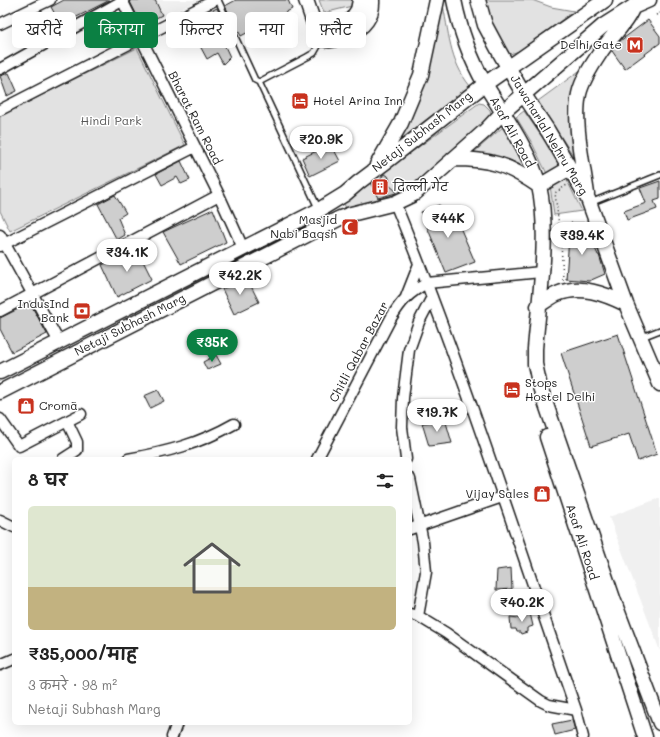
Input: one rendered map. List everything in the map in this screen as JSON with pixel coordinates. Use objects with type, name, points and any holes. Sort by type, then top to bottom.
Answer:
[{"type":"main road","points":[[306,0],[311,12]]},
{"type":"main road","points":[[357,12],[360,0]]},
{"type":"main road","points":[[366,22],[372,10],[372,0]]},
{"type":"main road","points":[[373,171],[401,123],[421,75],[437,0]]},
{"type":"main road","points":[[454,0],[460,29],[485,84]]},
{"type":"main road","name":"Jawaharlal Nehru Marg","points":[[478,0],[485,25],[524,95],[548,131],[588,201],[626,304],[660,384]]},
{"type":"main road","name":"Netaji Subhash Marg","points":[[0,372],[319,210],[345,194],[508,67],[605,0]]},
{"type":"main road","name":"Netaji Subhash Marg","points":[[0,392],[340,218],[395,203],[414,194],[486,130],[502,113],[603,26],[633,7],[649,0]]},
{"type":"main road","points":[[588,201],[579,139],[579,93],[588,72],[601,52],[628,20],[633,7]]},
{"type":"main road","name":"Asaf Ali Road","points":[[485,84],[531,162],[539,186],[544,243],[538,306],[535,364],[540,387],[616,607],[660,723]]},
{"type":"main road","points":[[453,159],[476,159],[499,164],[520,173],[539,186],[573,174]]},
{"type":"main road","points":[[538,306],[558,294],[575,290],[606,295],[626,304]]},
{"type":"main road","name":"Asaf Ali Road","points":[[535,349],[526,364],[528,377],[646,737]]},
{"type":"street","points":[[0,24],[50,0]]},
{"type":"street","points":[[158,29],[216,0]]},
{"type":"street","points":[[0,69],[122,1]]},
{"type":"street","name":"Bharat Ram Road","points":[[122,1],[127,12]]},
{"type":"street","points":[[0,110],[121,48]]},
{"type":"street","name":"Bharat Ram Road","points":[[145,48],[219,195],[243,248]]},
{"type":"street","points":[[60,342],[2,241],[195,147]]},
{"type":"street","points":[[0,311],[219,195]]},
{"type":"street","points":[[395,203],[428,284],[576,710],[583,737]]},
{"type":"street","points":[[406,297],[419,264]]},
{"type":"street","name":"Chitli Qabar Bazar","points":[[318,457],[391,318],[400,303],[414,290],[428,284],[541,272]]},
{"type":"street","points":[[406,457],[402,427],[403,398],[409,350],[419,322],[432,297]]},
{"type":"street","points":[[0,419],[18,446],[81,414]]},
{"type":"street","points":[[67,421],[77,442],[77,450],[67,457]]},
{"type":"street","points":[[137,457],[180,448],[214,436],[234,424]]},
{"type":"street","points":[[412,488],[423,542],[426,572],[414,615],[446,633],[541,701],[549,705],[576,710]]},
{"type":"street","points":[[412,528],[502,497]]},
{"type":"street","points":[[0,520],[12,526]]},
{"type":"street","points":[[0,665],[12,660]]},
{"type":"street","points":[[172,737],[176,725]]},
{"type":"lane","points":[[216,0],[255,80],[259,82],[319,210]]},
{"type":"lane","points":[[259,82],[308,58],[317,48]]},
{"type":"lane","points":[[588,201],[660,175]]},
{"type":"lane","points":[[641,338],[660,330]]},
{"type":"path","points":[[656,15],[660,13]]},
{"type":"path","points":[[564,292],[561,242],[555,193],[573,174]]},
{"type":"shaded area","points":[[136,0],[199,0],[175,12],[166,12],[166,16],[158,20],[158,12],[142,12]]},
{"type":"shaded area","points":[[660,498],[660,651],[609,517]]},
{"type":"green space","points":[[319,0],[353,0],[352,6],[324,12]]},
{"type":"green space","points":[[440,0],[442,0],[448,34],[454,56],[463,76],[470,86],[401,139]]},
{"type":"green space","points":[[478,0],[532,0],[551,7],[574,11],[519,51],[507,55]]},
{"type":"green space","name":"Hindi Park","points":[[137,48],[185,145],[10,231],[0,211],[0,116]]},
{"type":"green space","points":[[586,66],[574,157],[538,101]]},
{"type":"green space","points":[[479,103],[484,104],[490,110],[491,114],[489,117],[406,195],[346,208],[343,202]]},
{"type":"green space","points":[[524,111],[555,156],[582,211],[554,215],[549,178],[532,143],[516,117]]},
{"type":"green space","points":[[503,127],[510,135],[527,168],[507,159],[472,154]]},
{"type":"building","points":[[64,0],[110,0],[76,17],[76,12],[54,12],[51,7]]},
{"type":"building","points":[[129,0],[155,0],[162,15],[158,17],[158,12],[135,12]]},
{"type":"building","points":[[236,0],[288,0],[292,9],[286,12],[245,12],[245,34],[241,36],[237,28],[237,12],[228,12],[225,6]]},
{"type":"building","points":[[217,8],[219,12],[209,12]]},
{"type":"building","points":[[648,20],[660,36],[660,43],[625,69],[612,51],[620,41]]},
{"type":"building","points":[[201,48],[226,48],[230,57],[223,64],[217,53],[207,59]]},
{"type":"building","points":[[9,73],[17,91],[7,96],[0,76]]},
{"type":"building","points":[[331,144],[340,161],[310,176],[302,158]]},
{"type":"building","points":[[181,161],[190,180],[181,184],[177,177],[162,185],[156,174]]},
{"type":"building","name":"दिल्ली गेट","points":[[385,174],[389,178],[389,185],[396,191],[396,193],[378,198],[371,184],[380,180]]},
{"type":"building","points":[[660,181],[660,199],[654,201],[657,209],[627,220],[624,211],[646,203],[640,188]]},
{"type":"building","points":[[115,195],[126,213],[118,218],[125,235],[117,240],[98,204]]},
{"type":"building","points":[[439,205],[456,218],[475,262],[446,273],[421,212]]},
{"type":"building","points":[[213,209],[226,242],[181,264],[163,232]]},
{"type":"building","points":[[570,223],[584,223],[599,255],[605,274],[589,281],[566,279]]},
{"type":"building","points":[[137,249],[152,279],[117,297],[102,265]]},
{"type":"building","points":[[247,278],[259,302],[234,314],[222,289]]},
{"type":"building","points":[[30,303],[47,334],[12,352],[0,329],[0,318]]},
{"type":"building","points":[[618,334],[657,454],[638,461],[629,434],[591,446],[561,353]]},
{"type":"building","points":[[216,355],[221,364],[207,370],[203,362]]},
{"type":"building","points":[[158,390],[164,401],[150,408],[144,396]]},
{"type":"building","points":[[445,419],[452,443],[429,446],[422,423]]},
{"type":"building","points":[[511,568],[512,589],[496,590],[497,570]]},
{"type":"building","points":[[530,613],[533,626],[527,628],[527,632],[521,634],[520,632],[517,632],[516,629],[511,629],[510,617],[519,618]]},
{"type":"building","points":[[572,720],[575,730],[555,735],[552,724]]},
{"type":"place","name":"Delhi Gate","points":[[635,45]]},
{"type":"place","name":"Hotel Arina Inn","points":[[300,101]]},
{"type":"place","name":"दिल्ली गेट","points":[[380,187]]},
{"type":"place","name":"Masjid Nabi Baqsh","points":[[350,227]]},
{"type":"place","name":"IndusInd Bank","points":[[82,311]]},
{"type":"place","name":"Stops Hostel Delhi","points":[[512,390]]},
{"type":"place","name":"Cromā","points":[[26,406]]},
{"type":"place","name":"Vijay Sales","points":[[542,494]]}]
